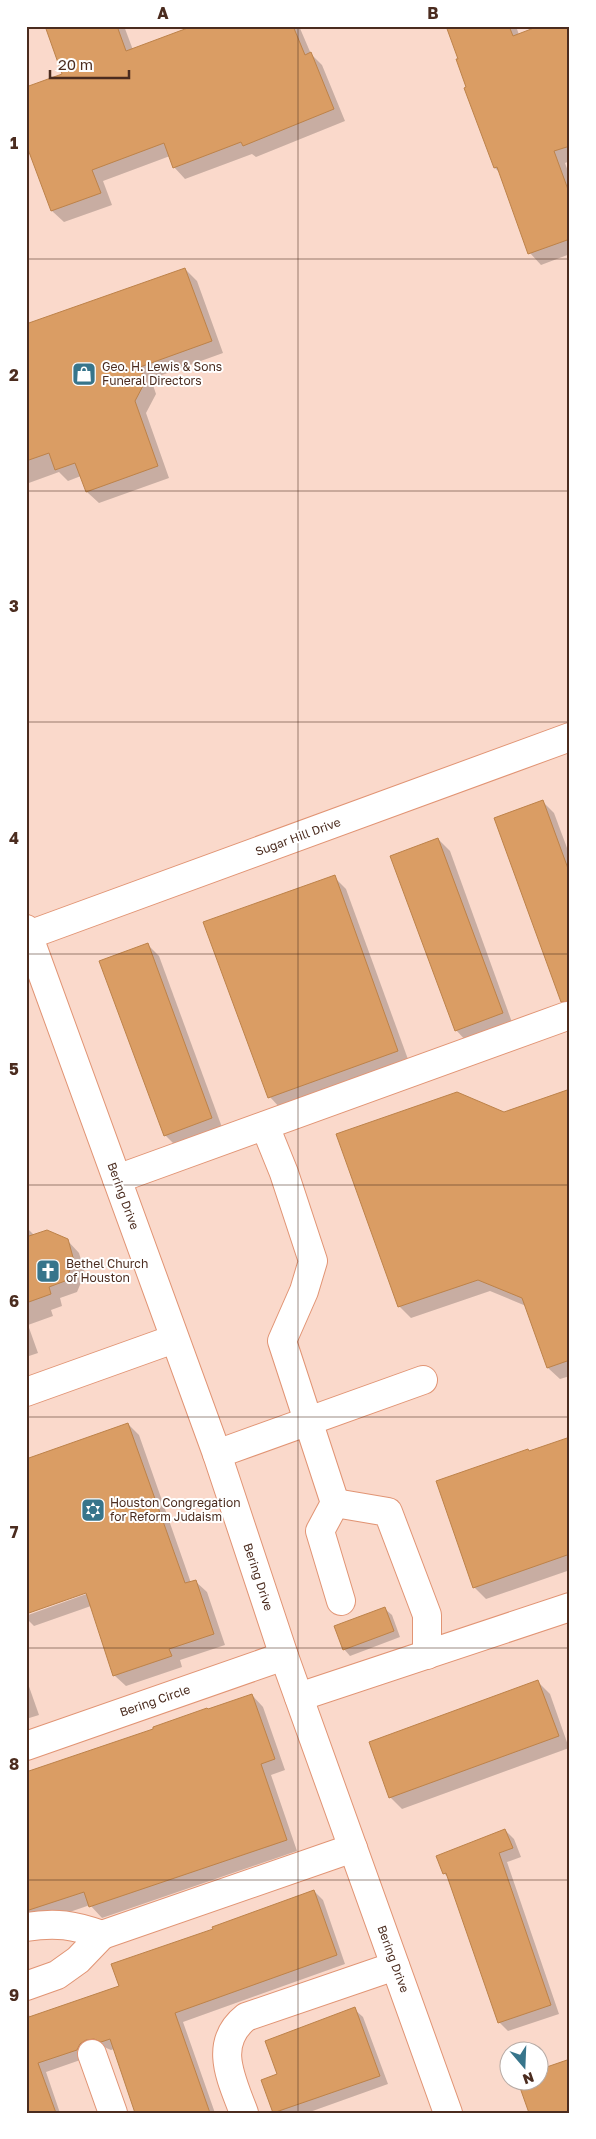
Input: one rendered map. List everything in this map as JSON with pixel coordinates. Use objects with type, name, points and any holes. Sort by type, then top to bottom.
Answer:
[{"type":"street","name":"Sugar Hill Drive","points":[[27,934],[570,737]]},
{"type":"street","name":"Bering Drive","points":[[27,934],[217,1454],[284,1656],[448,2113]]},
{"type":"street","points":[[117,1180],[567,1016]]},
{"type":"street","points":[[265,1126],[284,1173],[313,1260],[304,1290],[282,1341],[335,1503],[320,1531],[341,1601]]},
{"type":"street","points":[[26,1392],[174,1339]]},
{"type":"street","points":[[217,1454],[423,1380]]},
{"type":"street","points":[[335,1503],[388,1512],[427,1615],[427,1655]]},
{"type":"street","points":[[299,1697],[570,1607]]},
{"type":"street","name":"Bering Circle","points":[[26,1746],[284,1656]]},
{"type":"street","points":[[26,1986],[57,1975],[78,1960],[102,1935],[353,1848]]},
{"type":"street","points":[[26,1927],[56,1923],[78,1926],[102,1935]]},
{"type":"street","points":[[244,2113],[230,2074],[226,2055],[234,2026],[246,2017],[395,1966]]},
{"type":"street","points":[[92,2054],[113,2113]]},
{"type":"building","points":[[45,26],[117,26],[126,51],[193,26],[293,26],[305,55],[311,52],[334,109],[243,146],[241,142],[173,168],[164,143],[92,170],[101,193],[51,211],[26,144],[26,87],[62,74]]},
{"type":"building","points":[[446,26],[509,26],[513,36],[539,26],[570,26],[570,146],[554,151],[570,195],[570,239],[528,254],[497,167],[494,168],[464,88],[466,87],[456,59],[458,59]]},
{"type":"building","name":"Geo. H. Lewis & Sons Funeral Directors","points":[[185,268],[212,341],[140,367],[145,382],[135,401],[158,466],[86,492],[75,463],[55,470],[49,453],[26,461],[26,324]]},
{"type":"building","points":[[543,800],[570,874],[570,1001],[561,1002],[494,818]]},
{"type":"building","points":[[438,838],[503,1013],[455,1031],[390,856]]},
{"type":"building","points":[[335,875],[398,1051],[268,1098],[203,922]]},
{"type":"building","points":[[148,943],[212,1118],[164,1136],[99,961]]},
{"type":"building","points":[[570,1089],[570,1360],[547,1368],[522,1298],[478,1280],[398,1307],[336,1134],[457,1092],[504,1112]]},
{"type":"building","name":"Bethel Church of Houston","points":[[47,1230],[68,1239],[74,1261],[65,1281],[49,1287],[51,1294],[26,1303],[26,1237]]},
{"type":"building","name":"Houston Congregation for Reform Judaism","points":[[128,1423],[185,1583],[196,1580],[214,1634],[169,1649],[172,1656],[113,1676],[86,1593],[26,1614],[26,1459]]},
{"type":"building","points":[[570,1437],[570,1554],[473,1588],[436,1481],[528,1449],[529,1451]]},
{"type":"building","points":[[385,1607],[394,1631],[343,1650],[334,1626]]},
{"type":"building","points":[[538,1680],[559,1736],[389,1798],[369,1742]]},
{"type":"building","points":[[252,1694],[275,1759],[261,1764],[287,1840],[89,1907],[84,1892],[26,1911],[26,1772]]},
{"type":"building","points":[[505,1829],[513,1848],[499,1853],[551,2005],[498,2023],[446,1873],[443,1874],[436,1856]]},
{"type":"building","points":[[314,1890],[337,1955],[175,2013],[210,2113],[135,2113],[110,2039],[101,2042],[94,2039],[86,2040],[80,2044],[77,2050],[38,2063],[56,2113],[26,2113],[26,2018],[119,1986],[111,1964],[213,1929],[212,1927]]},
{"type":"building","points":[[355,2007],[380,2076],[273,2113],[261,2080],[277,2074],[265,2041]]},
{"type":"building","points":[[570,2059],[570,2113],[529,2113],[522,2092],[548,2092],[548,2067]]},
{"type":"place","name":"Geo. H. Lewis & Sons Funeral Directors","points":[[84,374]]},
{"type":"place","name":"Bethel Church of Houston","points":[[48,1271]]},
{"type":"place","name":"Houston Congregation for Reform Judaism","points":[[93,1510]]}]
